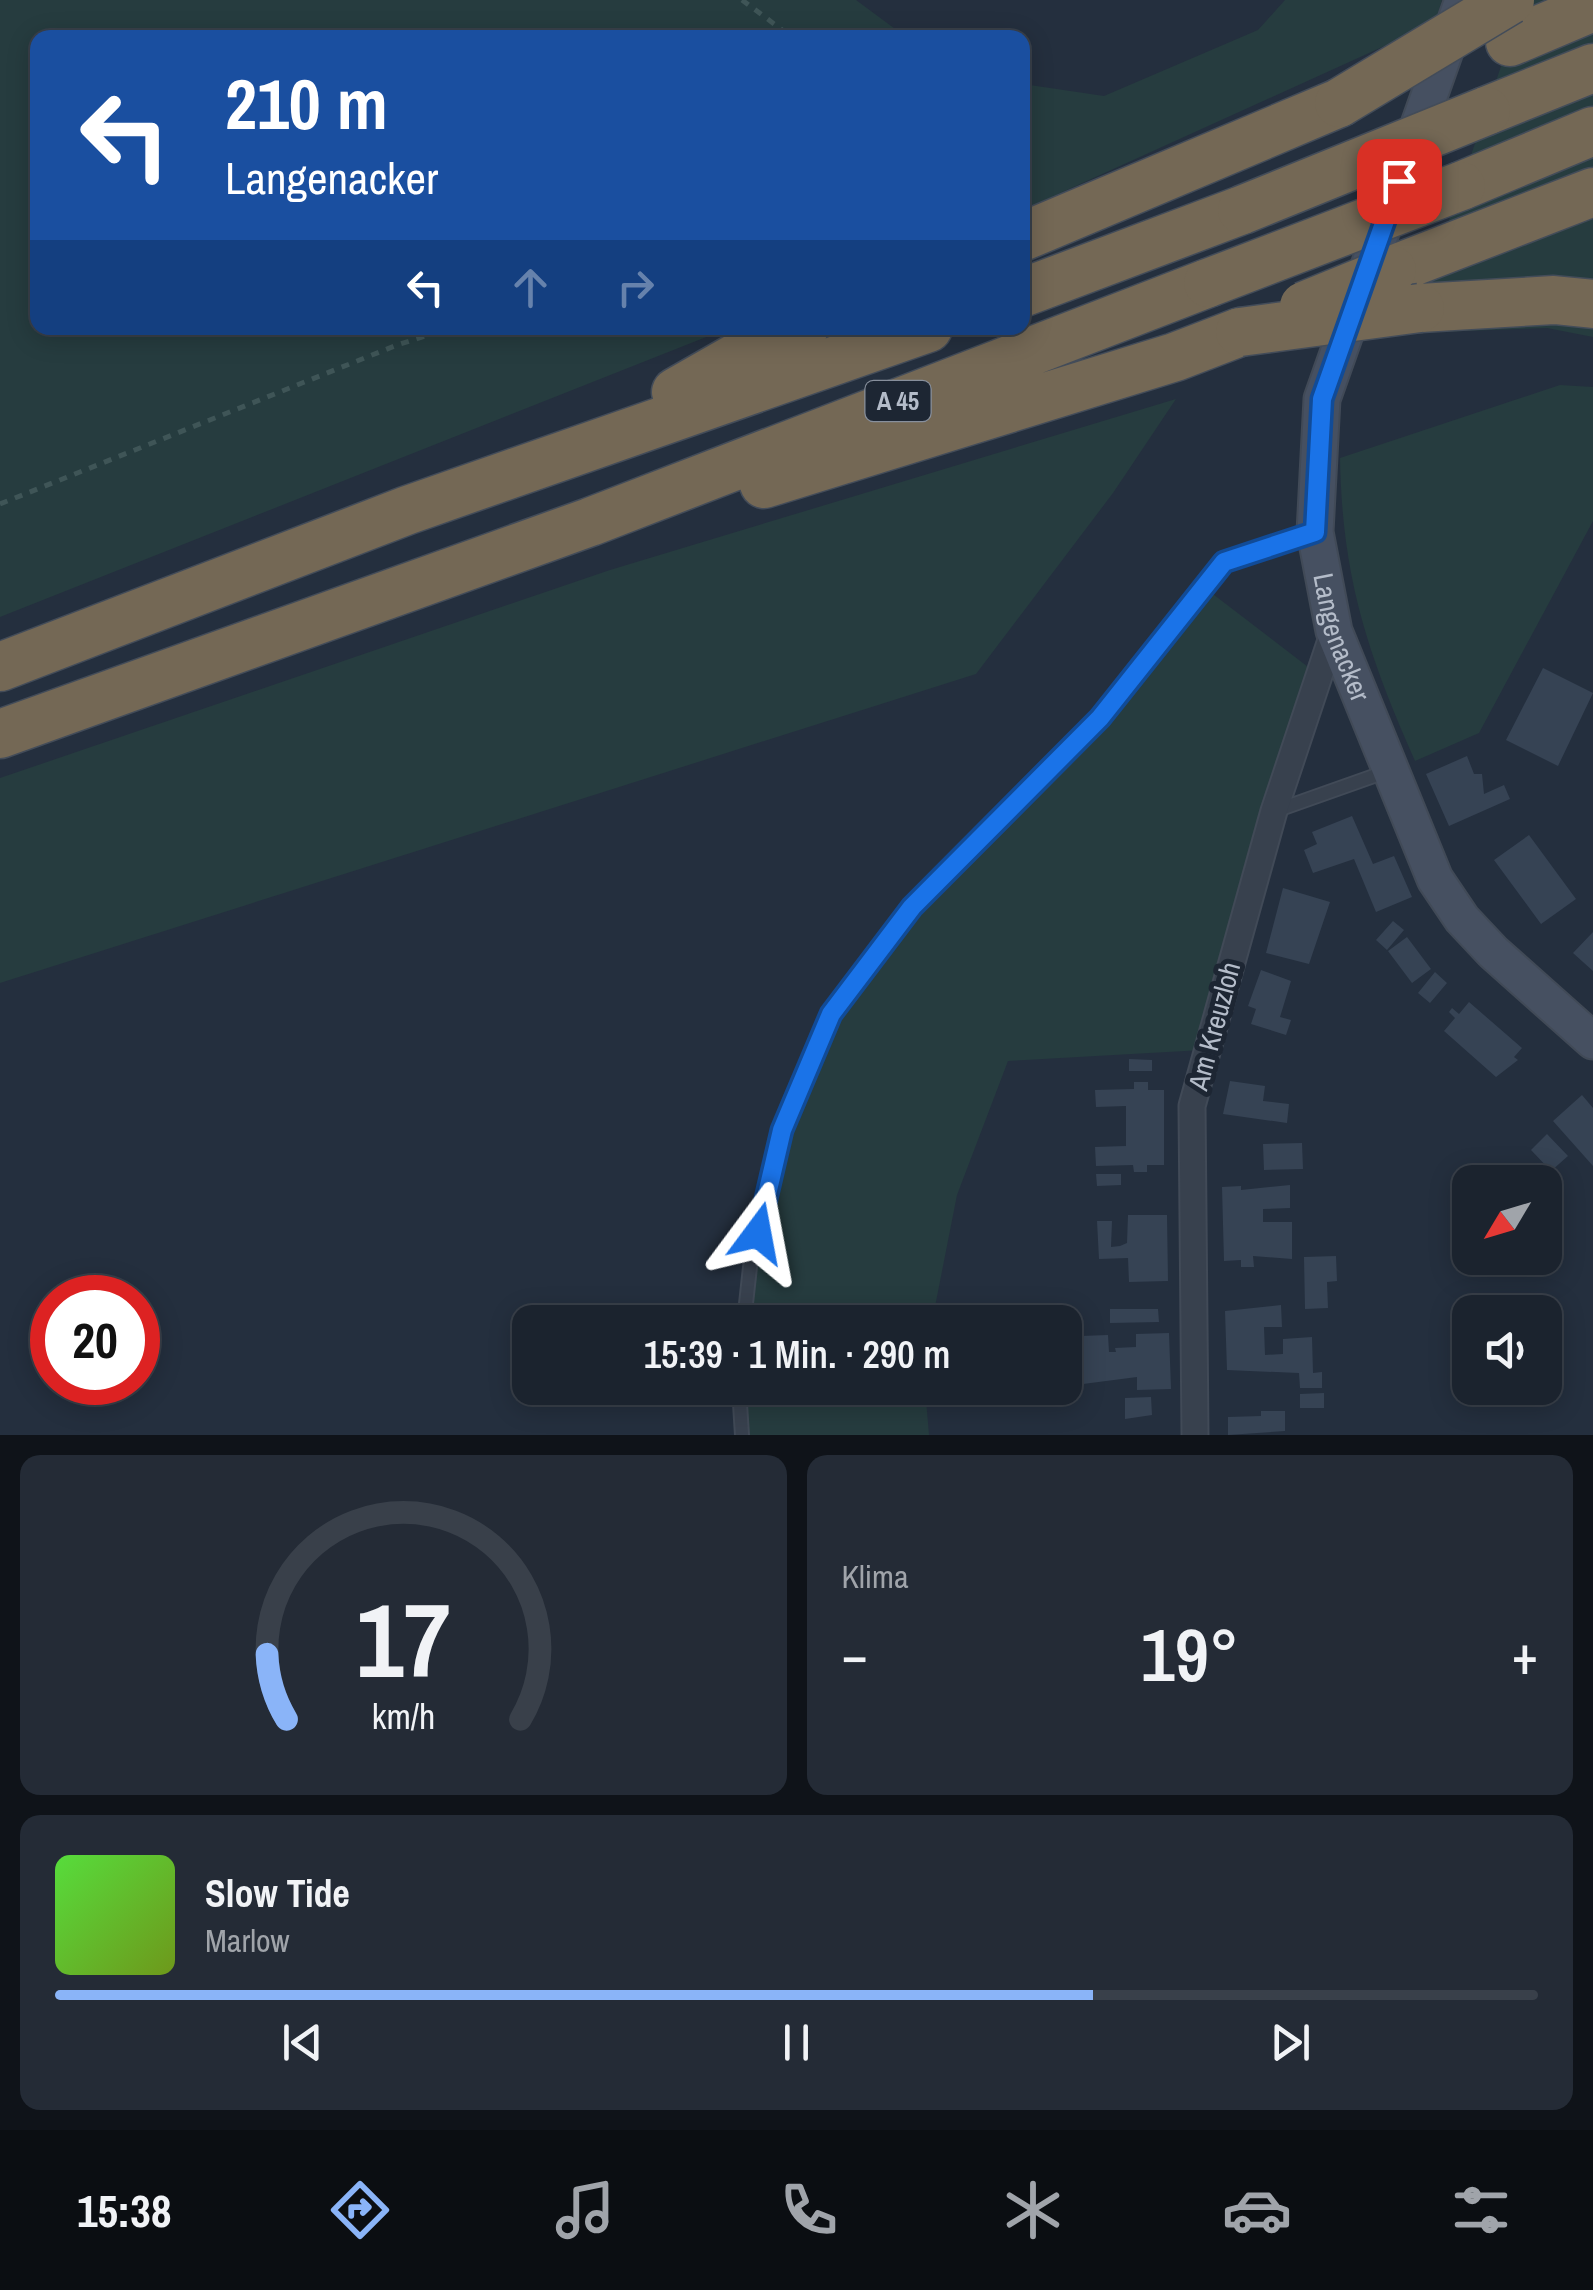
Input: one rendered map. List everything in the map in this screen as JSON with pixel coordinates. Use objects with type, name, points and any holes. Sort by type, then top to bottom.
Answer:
[{"type":"highway","points":[[1030,234],[1339,103],[1510,21],[1593,7]]},
{"type":"highway","points":[[1030,290],[1242,210],[1593,68]]},
{"type":"highway","name":"A 45","points":[[0,734],[590,522],[1461,186],[1593,130]]},
{"type":"highway","points":[[590,522],[685,508],[1175,357],[1240,332],[1406,289],[1593,192]]},
{"type":"highway","points":[[1406,289],[1593,304]]},
{"type":"highway","points":[[577,448],[746,352],[787,335]]},
{"type":"highway","name":"A 45","points":[[0,667],[577,448],[908,335]]},
{"type":"street","name":"Langenacker","points":[[1463,0],[1322,399],[1315,532],[1334,632],[1435,880],[1462,919],[1593,1041]]},
{"type":"street","name":"Am Kreuzloh","points":[[1195,1435],[1192,1106],[1274,811],[1334,632]]},
{"type":"lane","points":[[746,1305],[750,1267],[782,1130],[831,1014],[912,907],[1100,718],[1224,562],[1315,532]]},
{"type":"lane","points":[[1274,811],[1390,770]]},
{"type":"lane","points":[[740,1405],[742,1435]]},
{"type":"path","points":[[742,0],[783,30]]},
{"type":"path","points":[[0,504],[429,335]]},
{"type":"green space","points":[[0,0],[856,0],[897,30],[30,30],[30,335],[711,335],[0,617]]},
{"type":"green space","points":[[1285,0],[1442,0],[1435,23],[1030,207],[1030,85],[1104,96],[1258,30]]},
{"type":"green space","points":[[1529,0],[1593,0],[1593,337],[1547,328],[1411,333],[1522,4]]},
{"type":"green space","points":[[1560,385],[1593,387],[1593,521],[1479,733],[1415,761],[1383,684],[1360,613],[1346,540],[1340,458]]},
{"type":"green space","points":[[1176,399],[1113,493],[976,674],[0,983],[0,778],[610,570]]},
{"type":"green space","points":[[1205,588],[1312,670],[1203,1050],[1008,1061],[957,1195],[935,1305],[748,1305],[782,1130],[833,1013],[912,907],[1102,718]]},
{"type":"green space","points":[[741,1405],[926,1405],[929,1435],[743,1435]]},
{"type":"building","points":[[1543,668],[1593,693],[1558,766],[1506,740]]},
{"type":"building","points":[[1467,756],[1474,774],[1482,774],[1484,794],[1504,785],[1510,799],[1449,826],[1426,774]]},
{"type":"building","points":[[1352,816],[1373,864],[1394,856],[1412,897],[1376,912],[1354,859],[1313,873],[1304,850],[1317,844],[1312,832]]},
{"type":"building","points":[[1529,835],[1576,899],[1541,924],[1494,860]]},
{"type":"building","points":[[1283,888],[1330,902],[1309,964],[1266,953]]},
{"type":"building","points":[[1393,921],[1404,930],[1387,950],[1376,940]]},
{"type":"building","points":[[1593,932],[1593,971],[1573,953]]},
{"type":"building","points":[[1407,937],[1431,969],[1412,983],[1388,951]]},
{"type":"building","points":[[1261,970],[1291,981],[1280,1017],[1291,1020],[1286,1035],[1251,1024],[1256,1009],[1248,1006]]},
{"type":"building","points":[[1435,972],[1447,983],[1430,1003],[1418,993]]},
{"type":"building","points":[[1469,1002],[1522,1048],[1514,1057],[1518,1060],[1496,1077],[1444,1031],[1455,1018],[1449,1012],[1452,1008],[1459,1014]]},
{"type":"building","points":[[1129,1059],[1152,1060],[1152,1071],[1129,1071]]},
{"type":"building","points":[[1230,1081],[1265,1086],[1263,1101],[1289,1104],[1287,1123],[1223,1114]]},
{"type":"building","points":[[1134,1082],[1148,1082],[1148,1090],[1164,1090],[1164,1165],[1147,1165],[1147,1172],[1134,1172],[1133,1165],[1096,1166],[1095,1147],[1126,1146],[1126,1106],[1096,1107],[1095,1090],[1134,1089]]},
{"type":"building","points":[[1582,1095],[1593,1108],[1593,1166],[1553,1121]]},
{"type":"building","points":[[1547,1134],[1568,1156],[1558,1165],[1545,1165],[1531,1150]]},
{"type":"building","points":[[1302,1143],[1303,1169],[1264,1170],[1263,1144]]},
{"type":"building","points":[[1096,1174],[1121,1174],[1121,1185],[1097,1186]]},
{"type":"building","points":[[1290,1185],[1290,1208],[1263,1209],[1263,1222],[1292,1222],[1292,1259],[1253,1256],[1254,1267],[1241,1267],[1241,1260],[1224,1261],[1222,1187],[1241,1186],[1241,1190]]},
{"type":"building","points":[[1128,1215],[1167,1215],[1168,1281],[1129,1282],[1128,1258],[1099,1259],[1097,1221],[1112,1221],[1111,1247],[1120,1246],[1127,1243]]},
{"type":"building","points":[[1336,1256],[1337,1281],[1327,1282],[1328,1308],[1305,1309],[1304,1257]]},
{"type":"building","points":[[1281,1305],[1282,1327],[1264,1327],[1265,1355],[1283,1354],[1283,1339],[1312,1337],[1313,1373],[1322,1372],[1322,1388],[1300,1388],[1299,1373],[1227,1370],[1225,1311]]},
{"type":"building","points":[[1110,1309],[1158,1309],[1159,1322],[1110,1323]]},
{"type":"building","points":[[1169,1333],[1171,1389],[1137,1390],[1137,1377],[1083,1384],[1082,1336],[1108,1335],[1109,1352],[1116,1352],[1115,1348],[1136,1347],[1136,1334]]},
{"type":"building","points":[[1324,1393],[1324,1408],[1300,1408],[1300,1394]]},
{"type":"building","points":[[1151,1397],[1152,1415],[1125,1419],[1125,1398]]},
{"type":"building","points":[[1261,1411],[1285,1411],[1285,1431],[1228,1435],[1228,1417],[1261,1416]]},
{"type":"route","points":[[758,1233],[782,1130],[831,1014],[912,907],[1100,718],[1224,562],[1315,532],[1315,461],[1322,399],[1399,181]]}]
